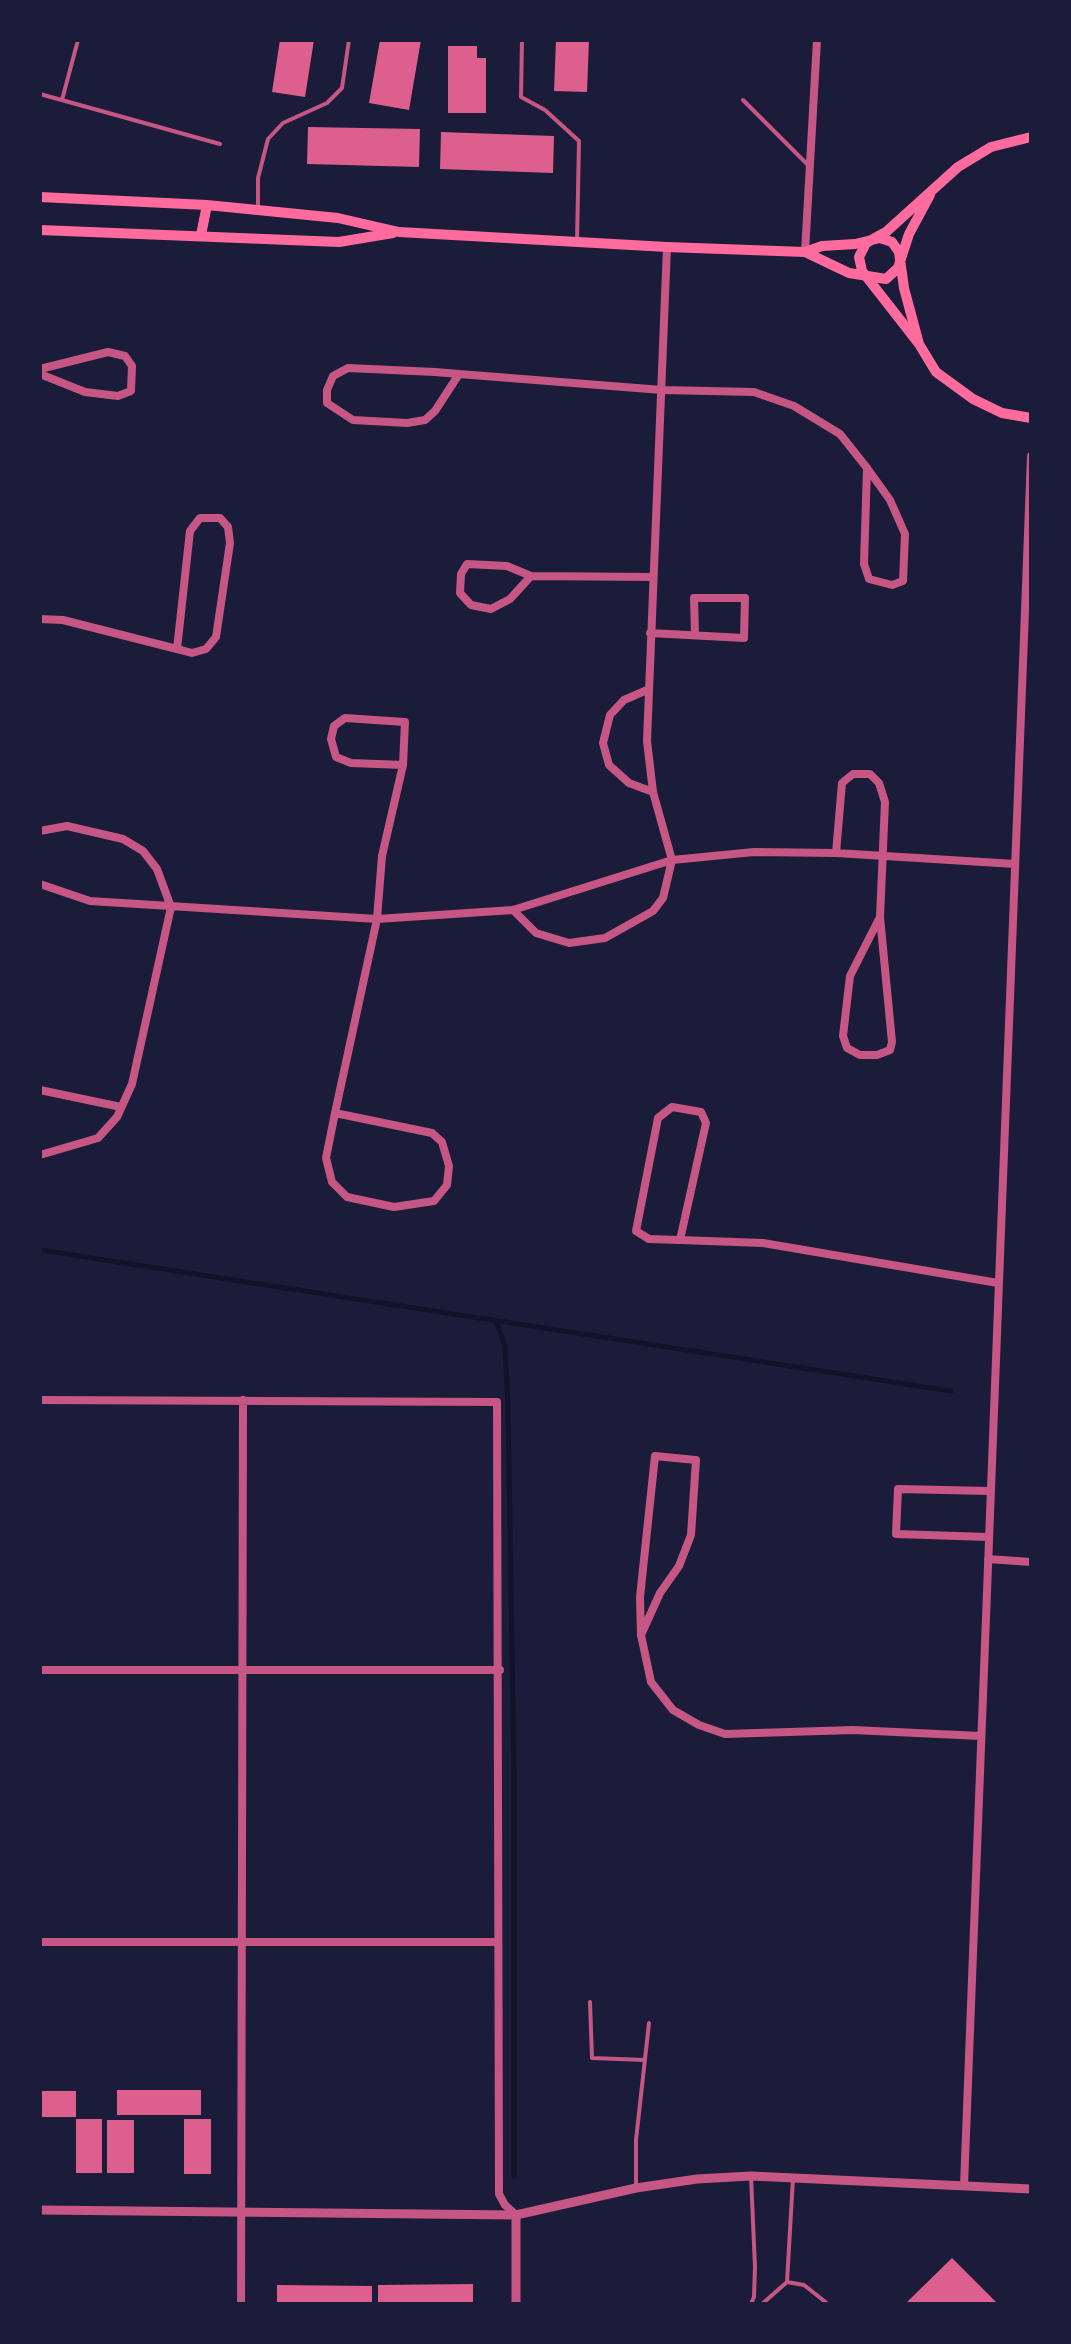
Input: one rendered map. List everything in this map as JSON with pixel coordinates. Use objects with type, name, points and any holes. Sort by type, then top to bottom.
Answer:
[{"type":"main road","points":[[1031,137],[991,146],[958,167],[886,232],[862,247],[859,257],[868,278],[920,344],[936,372],[972,399],[1002,412],[1031,418]]},
{"type":"main road","points":[[806,252],[833,267],[868,278],[880,280],[891,276],[933,189]]},
{"type":"main road","points":[[40,197],[207,205],[338,218],[398,232],[667,247],[806,252],[880,238],[892,242],[901,262],[907,302],[920,344]]},
{"type":"main road","points":[[201,235],[207,205]]},
{"type":"main road","points":[[40,230],[339,242],[398,232]]},
{"type":"street","points":[[806,252],[817,40]]},
{"type":"street","points":[[513,910],[536,933],[569,943],[604,938],[653,911],[663,898],[672,860],[653,792],[647,741],[667,247]]},
{"type":"street","points":[[108,352],[125,356],[132,366],[131,391],[118,396],[85,392],[40,372],[108,352]]},
{"type":"street","points":[[459,374],[435,411],[424,420],[353,420],[327,404],[327,390],[334,376],[348,368],[459,374],[662,390],[754,392],[794,406],[840,434],[867,468],[890,500],[905,534],[904,580],[892,585],[869,579],[864,564],[867,468]]},
{"type":"street","points":[[964,2186],[1015,864],[1027,678],[1031,456]]},
{"type":"street","points":[[40,619],[63,620],[176,649],[192,653],[206,648],[216,637],[230,542],[228,527],[220,518],[200,518],[190,531],[176,649]]},
{"type":"street","points":[[531,576],[510,600],[491,609],[471,605],[460,593],[467,564],[507,566],[531,576],[652,577]]},
{"type":"street","points":[[650,632],[695,635],[744,638],[745,598],[694,598],[695,635]]},
{"type":"street","points":[[647,690],[624,700],[610,715],[602,743],[609,765],[629,783],[653,792]]},
{"type":"street","points":[[335,1113],[432,1133],[442,1142],[449,1166],[447,1185],[434,1201],[394,1207],[347,1197],[332,1182],[326,1158],[335,1113],[377,919],[382,856],[403,766],[405,722],[345,718],[334,726],[336,758],[351,763],[403,766]]},
{"type":"street","points":[[836,853],[842,784],[853,774],[870,774],[880,784],[885,802],[880,917],[892,1042],[890,1050],[876,1055],[860,1054],[847,1048],[842,1036],[850,976],[880,917]]},
{"type":"street","points":[[40,830],[67,826],[123,839],[143,851],[157,868],[171,906],[132,1084],[121,1108],[98,1138],[40,1155]]},
{"type":"street","points":[[40,884],[90,901],[377,919],[513,910],[672,860],[754,852],[1015,864]]},
{"type":"street","points":[[40,1090],[121,1108]]},
{"type":"street","points":[[680,1240],[706,1123],[701,1112],[672,1106],[658,1118],[636,1231],[649,1239],[763,1243],[998,1283]]},
{"type":"street","points":[[40,1400],[497,1402],[499,2194],[516,2215],[516,2304]]},
{"type":"street","points":[[241,2304],[243,1400]]},
{"type":"street","points":[[641,1636],[691,1535],[696,1460],[655,1456],[640,1597],[641,1636],[651,1682],[672,1710],[725,1734],[852,1730],[980,1736]]},
{"type":"street","points":[[988,1537],[896,1534],[898,1489],[990,1491]]},
{"type":"street","points":[[988,1560],[1031,1562]]},
{"type":"street","points":[[40,1670],[500,1670]]},
{"type":"street","points":[[40,1942],[498,1942]]},
{"type":"street","points":[[40,2210],[516,2215],[636,2188],[751,2176],[1031,2190]]},
{"type":"lane","points":[[62,100],[78,40]]},
{"type":"lane","points":[[258,211],[258,178],[268,140],[284,123],[327,102],[342,88],[349,40]]},
{"type":"lane","points":[[522,40],[521,98],[545,110],[579,142],[577,242]]},
{"type":"lane","points":[[40,94],[220,144]]},
{"type":"lane","points":[[743,100],[811,169]]},
{"type":"lane","points":[[590,2002],[592,2058],[645,2060]]},
{"type":"lane","points":[[636,2188],[636,2140],[648,2023]]},
{"type":"lane","points":[[751,2176],[756,2267],[751,2304]]},
{"type":"lane","points":[[762,2304],[787,2282],[793,2178]]},
{"type":"lane","points":[[787,2282],[804,2285],[828,2304]]},
{"type":"building","points":[[280,40],[314,40],[305,97],[272,92]]},
{"type":"building","points":[[380,40],[421,40],[409,110],[369,103]]},
{"type":"building","points":[[556,40],[589,40],[587,92],[554,91]]},
{"type":"building","points":[[448,46],[477,46],[477,58],[486,58],[486,113],[448,113]]},
{"type":"building","points":[[308,127],[420,129],[419,167],[307,164]]},
{"type":"building","points":[[441,132],[554,136],[553,173],[440,169]]},
{"type":"building","points":[[117,2090],[201,2090],[201,2115],[117,2115]]},
{"type":"building","points":[[40,2091],[76,2091],[76,2117],[40,2117]]},
{"type":"building","points":[[76,2119],[102,2119],[102,2173],[76,2173]]},
{"type":"building","points":[[184,2119],[211,2119],[211,2174],[184,2174]]},
{"type":"building","points":[[107,2120],[134,2120],[134,2173],[107,2173]]},
{"type":"building","points":[[952,2258],[998,2304],[905,2304]]},
{"type":"building","points":[[473,2284],[473,2304],[378,2304],[378,2285]]},
{"type":"building","points":[[277,2285],[372,2286],[372,2304],[277,2304]]},
{"type":"waterway","points":[[40,1250],[951,1391]]},
{"type":"waterway","points":[[496,1321],[505,1346],[508,1404],[514,1773],[514,2176]]}]
